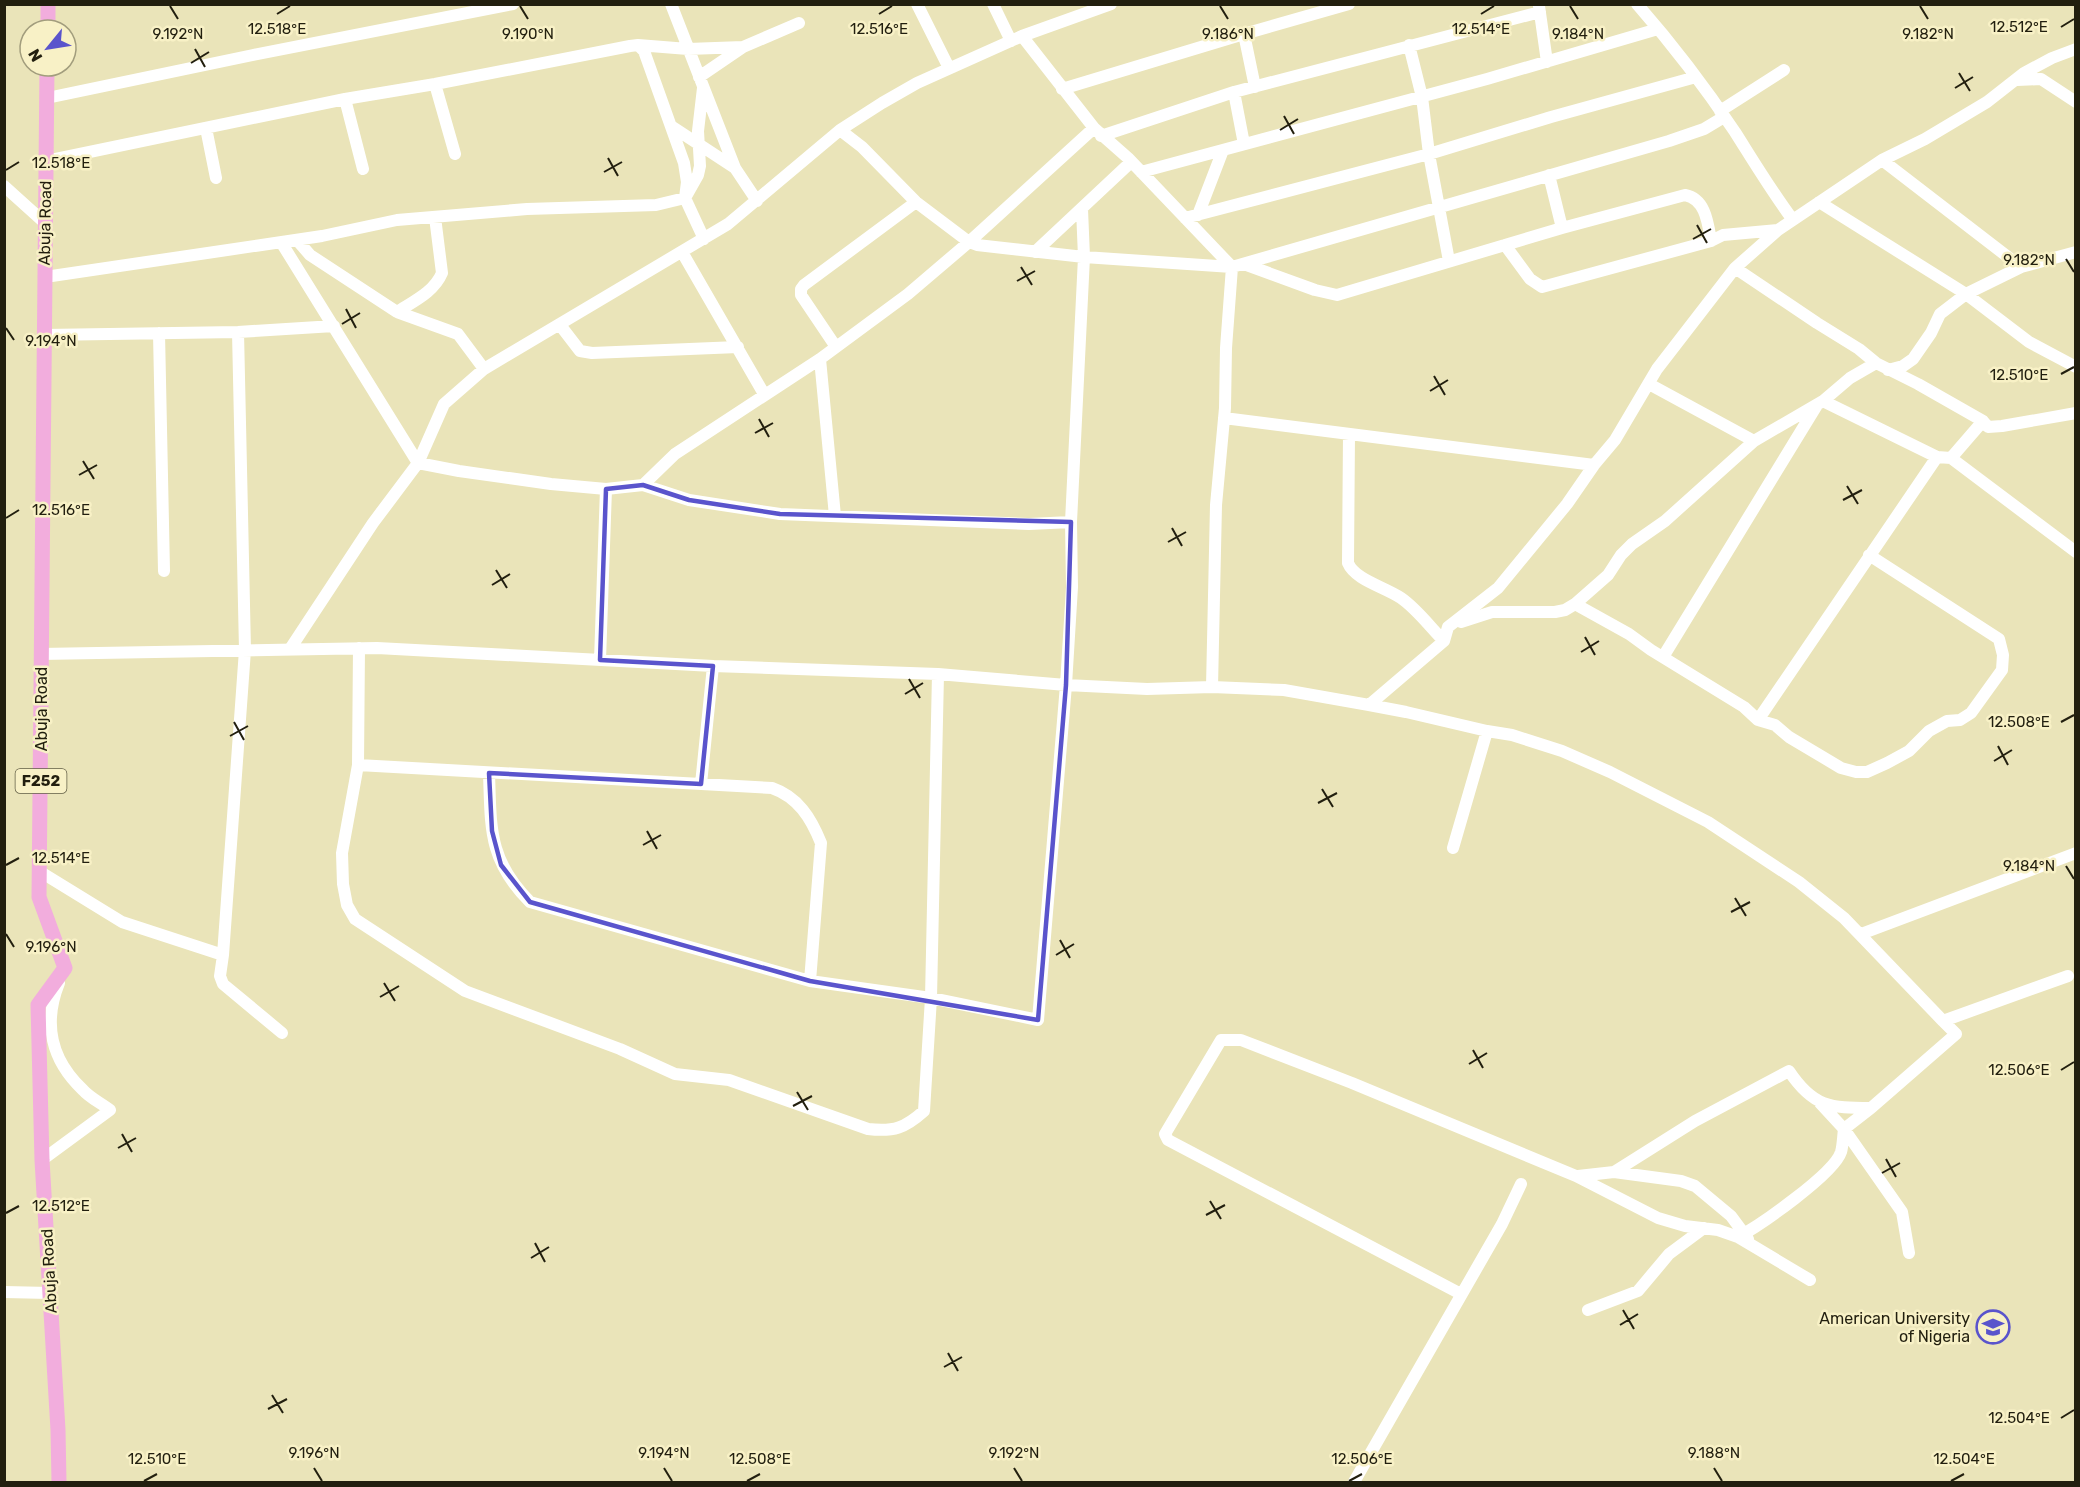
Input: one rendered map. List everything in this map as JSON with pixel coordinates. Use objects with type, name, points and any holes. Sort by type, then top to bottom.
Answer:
[{"type":"main road","name":"Abuja Road","points":[[47,78],[39,897],[65,968],[38,1005],[42,1160],[58,1482]]},
{"type":"street","points":[[47,98],[513,4]]},
{"type":"street","points":[[671,4],[735,168],[757,201]]},
{"type":"street","points":[[917,4],[949,68]]},
{"type":"street","points":[[993,4],[1016,38],[1097,132],[1131,162],[1232,267],[1224,418],[1216,505],[1212,687]]},
{"type":"street","points":[[290,649],[373,523],[418,463],[444,404],[484,369],[728,224],[840,130],[908,88],[1016,38],[1111,4]]},
{"type":"street","points":[[1062,89],[1349,4]]},
{"type":"street","points":[[1637,4],[1696,77],[1771,191],[1793,220]]},
{"type":"street","points":[[643,485],[675,454],[820,359],[908,294],[1097,132],[1233,92],[1540,8],[1547,62]]},
{"type":"street","points":[[45,277],[297,240],[397,220],[527,208],[656,205],[684,198],[698,175],[700,166],[698,131],[701,82],[743,47],[799,23]]},
{"type":"street","points":[[1141,172],[1422,97],[1658,28]]},
{"type":"street","points":[[1244,34],[1255,87]]},
{"type":"street","points":[[638,45],[644,51],[684,163],[687,182],[684,198],[704,239]]},
{"type":"street","points":[[46,161],[345,99],[638,45],[688,49],[743,47]]},
{"type":"street","points":[[1409,45],[1422,97],[1429,154],[1449,261]]},
{"type":"street","points":[[1369,705],[1444,641],[1449,627],[1498,588],[1567,504],[1615,440],[1657,369],[1735,268],[1778,230],[1882,160],[1925,139],[1976,108],[2024,73],[2076,48]]},
{"type":"street","points":[[840,130],[862,147],[916,202],[969,242],[984,247],[1084,257],[1232,267],[1704,129],[1784,70]]},
{"type":"street","points":[[1185,218],[1429,154],[1696,77]]},
{"type":"street","points":[[2017,80],[2041,79],[2076,102]]},
{"type":"street","points":[[435,84],[455,154]]},
{"type":"street","points":[[1233,92],[1244,144]]},
{"type":"street","points":[[345,99],[363,169]]},
{"type":"street","points":[[671,126],[735,168]]},
{"type":"street","points":[[206,128],[216,178]]},
{"type":"street","points":[[1198,215],[1223,150]]},
{"type":"street","points":[[1882,160],[2021,267]]},
{"type":"street","points":[[1035,252],[1131,162]]},
{"type":"street","points":[[1549,175],[1562,228]]},
{"type":"street","points":[[4,186],[45,223]]},
{"type":"street","points":[[1244,264],[1322,292],[1337,295],[1562,228],[1685,195],[1695,199],[1704,210],[1712,241]]},
{"type":"street","points":[[836,347],[801,295],[801,290],[804,285],[916,202]]},
{"type":"street","points":[[1819,202],[1966,294],[2029,342],[2076,367]]},
{"type":"street","points":[[489,772],[492,831],[501,865],[514,886],[530,902],[810,981],[932,998],[1038,1020],[1072,587],[1071,522],[1084,257],[1082,209]]},
{"type":"street","points":[[397,312],[429,292],[442,273],[435,217]]},
{"type":"street","points":[[1504,245],[1530,279],[1542,287],[1712,241],[1723,236],[1778,230]]},
{"type":"street","points":[[297,240],[310,255],[397,312],[458,334],[484,369]]},
{"type":"street","points":[[281,242],[418,463],[551,484],[606,489],[643,485],[689,500],[780,514],[1029,524],[1071,522]]},
{"type":"street","points":[[682,252],[764,394]]},
{"type":"street","points":[[1888,370],[1903,366],[1913,359],[1931,333],[1940,314],[1966,294],[2021,267],[2076,252]]},
{"type":"street","points":[[1735,268],[1859,349],[1876,363],[1983,421],[1988,427],[2076,413]]},
{"type":"street","points":[[560,325],[580,351],[592,353],[738,347]]},
{"type":"street","points":[[45,335],[238,332],[334,326]]},
{"type":"street","points":[[238,332],[245,650],[220,976],[222,984],[282,1033]]},
{"type":"street","points":[[159,333],[164,571]]},
{"type":"street","points":[[820,359],[835,516]]},
{"type":"street","points":[[1449,627],[1492,612],[1555,612],[1565,610],[1575,604],[1608,575],[1621,555],[1632,544],[1665,520],[1755,441],[1820,402],[1850,378],[1876,363]]},
{"type":"street","points":[[1649,384],[1755,441]]},
{"type":"street","points":[[1820,402],[1937,457],[1951,458],[2076,552]]},
{"type":"street","points":[[1663,657],[1820,402]]},
{"type":"street","points":[[1224,418],[1594,465]]},
{"type":"street","points":[[1951,458],[1983,421]]},
{"type":"street","points":[[1348,434],[1348,563],[1351,570],[1361,578],[1403,599],[1444,641]]},
{"type":"street","points":[[1758,720],[1937,457]]},
{"type":"street","points":[[600,660],[606,489]]},
{"type":"street","points":[[1575,604],[1629,634],[1744,707],[1758,720],[1775,725],[1789,737],[1841,768],[1856,772],[1867,771],[1909,751],[1929,731],[1947,721],[1960,720],[1971,713],[2002,670],[1999,639],[1869,555]]},
{"type":"street","points":[[40,654],[359,648],[713,666],[938,674],[1066,685],[1147,689],[1212,687],[1284,690],[1406,712],[1512,735],[1562,751],[1610,772],[1708,822],[1799,882],[1861,934],[1956,1034],[1844,1129],[1841,1153],[1829,1168],[1789,1203],[1760,1225],[1741,1235],[1658,1218],[1576,1176],[1363,1088],[1241,1040],[1221,1040],[1165,1134],[1168,1140],[1461,1294]]},
{"type":"street","points":[[359,648],[358,765],[342,854],[343,884],[347,905],[355,919],[465,991],[620,1049],[675,1074],[729,1080],[868,1129],[887,1131],[909,1124],[924,1111],[932,998],[938,674]]},
{"type":"street","points":[[701,784],[713,666]]},
{"type":"street","points":[[1453,848],[1486,731]]},
{"type":"street","points":[[358,765],[771,788],[788,794],[812,822],[822,843],[810,981]]},
{"type":"street","points":[[1861,934],[2076,853]]},
{"type":"street","points":[[39,871],[122,922],[223,955]]},
{"type":"street","points":[[42,1160],[110,1110],[83,1091],[62,1066],[51,1035],[51,1002],[65,968]]},
{"type":"street","points":[[1943,1020],[2068,976]]},
{"type":"street","points":[[1614,1172],[1695,1121],[1789,1071],[1799,1086],[1819,1102],[1844,1129],[1902,1212],[1909,1253]]},
{"type":"street","points":[[1819,1102],[1843,1108],[1871,1108]]},
{"type":"street","points":[[1576,1176],[1614,1172],[1681,1181],[1695,1186],[1731,1216],[1741,1235],[1752,1245],[1810,1280]]},
{"type":"street","points":[[1354,1482],[1502,1224],[1521,1185]]},
{"type":"street","points":[[1588,1310],[1638,1291],[1670,1254],[1704,1228]]},
{"type":"street","points":[[4,1292],[50,1293]]},
{"type":"highlighted area","points":[[643,485],[689,500],[780,514],[1071,522],[1066,685],[1038,1020],[810,981],[530,902],[501,865],[492,831],[489,773],[701,784],[713,666],[600,660],[606,489]]},
{"type":"place","name":"American University of Nigeria","points":[[1993,1327]]}]
